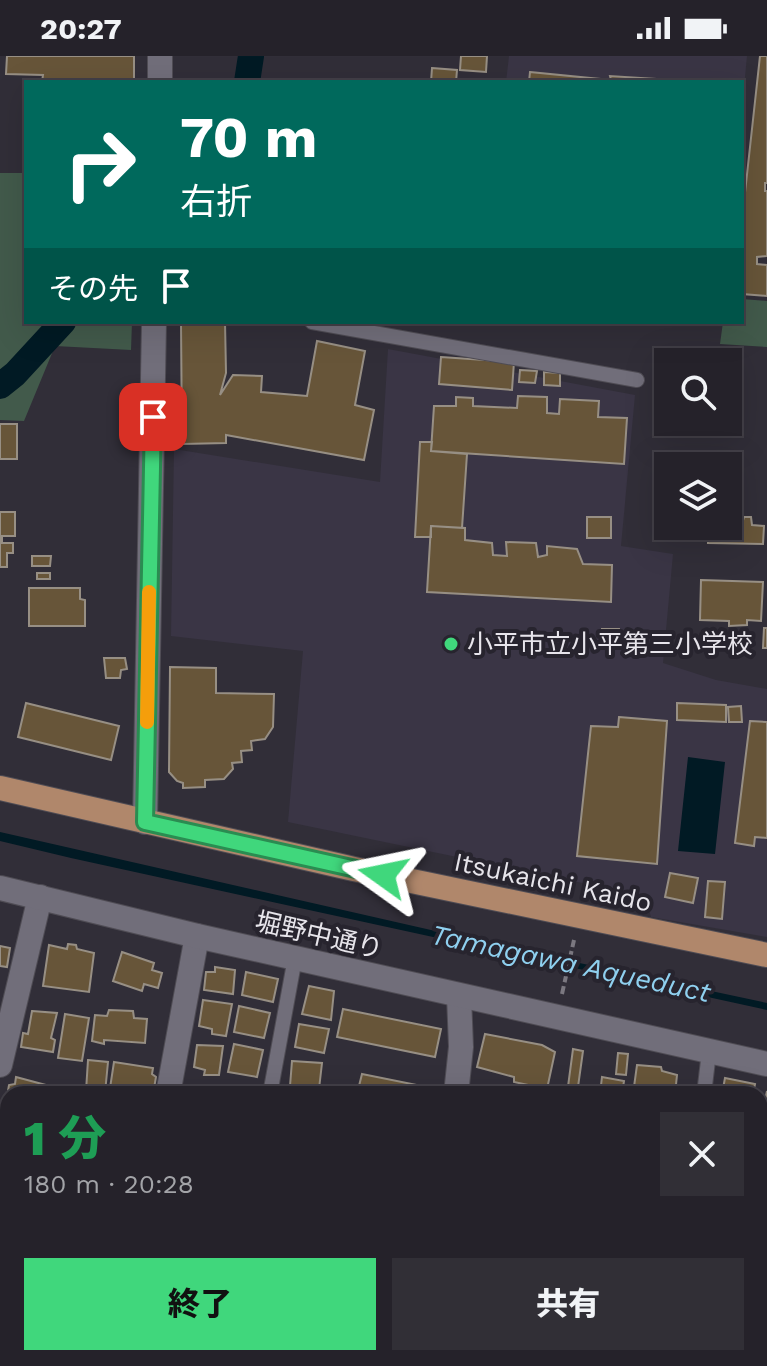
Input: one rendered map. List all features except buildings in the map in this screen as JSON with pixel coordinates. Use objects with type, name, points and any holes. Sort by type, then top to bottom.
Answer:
[{"type":"main road","name":"Itsukaichi Kaido","points":[[0,788],[767,955]]},
{"type":"street","points":[[160,56],[160,80]]},
{"type":"street","points":[[145,822],[154,324]]},
{"type":"street","name":"堀野中通り","points":[[0,888],[197,936],[767,1064]]},
{"type":"street","points":[[0,1065],[40,897]]},
{"type":"street","points":[[169,1086],[197,936]]},
{"type":"street","points":[[457,1086],[461,1047],[459,996]]},
{"type":"lane","points":[[323,324],[637,380]]},
{"type":"lane","points":[[271,1086],[295,958]]},
{"type":"lane","points":[[705,1086],[709,1052]]},
{"type":"path","points":[[561,998],[575,934]]},
{"type":"shaded area","points":[[509,56],[747,56],[744,88],[744,80],[506,80]]},
{"type":"shaded area","name":"小平市立小平第三小学校","points":[[388,349],[635,395],[621,546],[673,554],[663,663],[716,680],[767,689],[767,937],[651,917],[645,896],[288,822],[303,651],[171,636],[174,449],[380,482]]},
{"type":"green space","points":[[0,173],[24,173],[24,324],[132,324],[131,350],[55,346],[24,421],[0,420]]},
{"type":"green space","points":[[744,299],[767,301],[767,347],[720,344],[723,324],[744,324]]},
{"type":"water","points":[[688,757],[725,762],[715,854],[678,851]]},
{"type":"water","name":"Tamagawa Aqueduct","points":[[0,832],[767,1003],[767,1010],[71,858],[0,841]]},
{"type":"waterway","points":[[247,80],[251,56]]},
{"type":"waterway","points":[[0,386],[61,324]]},
{"type":"slow traffic","points":[[147,722],[149,592]]},
{"type":"place","name":"小平市立小平第三小学校","points":[[451,644]]},
{"type":"route","points":[[153,417],[145,822],[383,875]]}]
